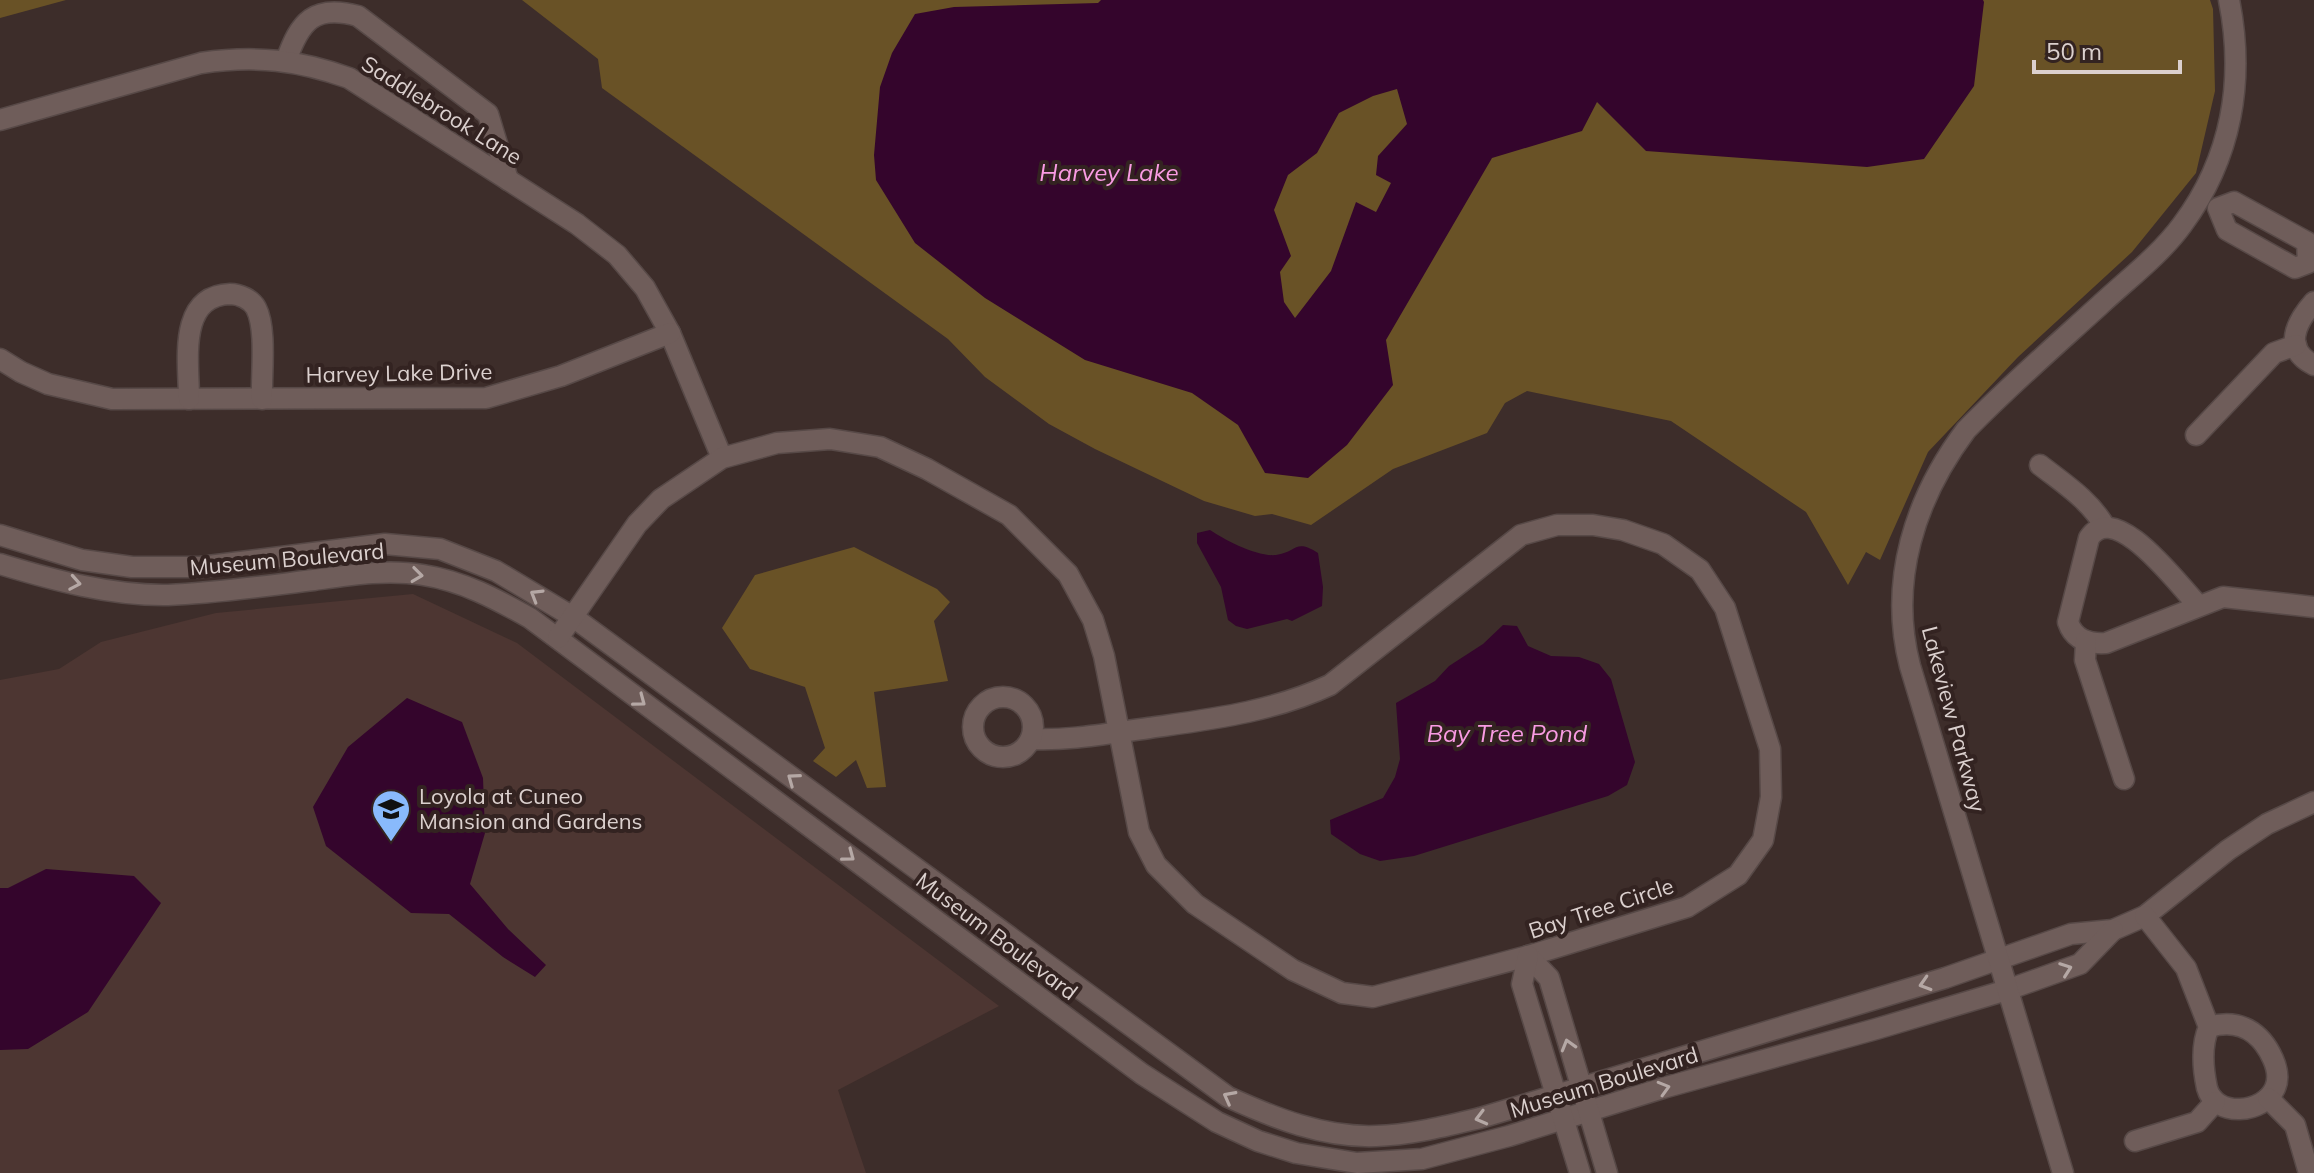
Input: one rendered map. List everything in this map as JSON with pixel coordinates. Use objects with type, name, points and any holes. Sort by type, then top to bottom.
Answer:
[{"type":"street","name":"Lakeview Parkway","points":[[2063,1173],[1907,655],[1902,619],[1903,575],[1910,536],[1922,504],[1945,459],[1966,430],[2208,204],[2214,172],[2227,137],[2237,80],[2236,34],[2229,0]]},
{"type":"street","points":[[286,61],[295,36],[318,13],[339,11],[358,16],[488,114],[508,180]]},
{"type":"street","name":"Saddlebrook Lane","points":[[0,120],[201,63],[269,58],[310,64],[349,78],[577,224],[617,255],[645,288],[670,333],[722,458]]},
{"type":"street","points":[[2234,202],[2307,242],[2311,264],[2295,268],[2227,230],[2208,204],[2234,202]]},
{"type":"street","points":[[189,399],[192,316],[202,304],[220,295],[238,294],[255,305],[261,323],[262,399]]},
{"type":"street","points":[[2314,302],[2301,316],[2295,330],[2296,345],[2305,361],[2314,365]]},
{"type":"street","name":"Harvey Lake Drive","points":[[0,359],[48,384],[112,399],[486,398],[561,376],[670,333]]},
{"type":"street","points":[[2196,435],[2274,353],[2296,345]]},
{"type":"street","name":"Bay Tree Circle","points":[[558,638],[637,524],[661,499],[722,458],[777,443],[830,439],[880,447],[927,469],[1009,515],[1068,574],[1093,620],[1104,656],[1139,832],[1156,865],[1195,904],[1293,970],[1342,993],[1373,997],[1528,956],[1687,907],[1738,875],[1763,840],[1771,797],[1770,749],[1725,608],[1700,570],[1663,544],[1623,530],[1593,525],[1557,525],[1521,535],[1330,685],[1317,691],[1252,713],[1120,732]]},
{"type":"street","points":[[2040,465],[2085,501],[2105,527]]},
{"type":"street","points":[[2198,605],[2130,534],[2114,526],[2105,527],[2092,533],[2089,538],[2069,611],[2071,630],[2086,641],[2106,643],[2223,597],[2314,607]]},
{"type":"street","name":"Museum Boulevard","points":[[0,535],[82,560],[132,567],[200,567],[385,544],[440,549],[496,571],[573,617],[1228,1097],[1276,1119],[1316,1130],[1375,1136],[1422,1131],[1480,1118],[1945,978],[2071,934],[2113,930]]},
{"type":"street","name":"Museum Boulevard","points":[[0,564],[45,578],[165,595],[225,591],[374,572],[424,575],[482,591],[558,638],[1129,1065],[1217,1122],[1258,1141],[1328,1160],[1357,1163],[1422,1159],[2007,990],[2080,964],[2113,930]]},
{"type":"street","points":[[2086,641],[2085,660],[2124,779]]},
{"type":"street","points":[[1031,739],[1052,740],[1120,732]]},
{"type":"street","points":[[2113,930],[2145,916],[2228,850],[2267,824],[2314,802]]},
{"type":"street","points":[[2145,916],[2186,968],[2209,1027],[2204,1039],[2204,1061],[2208,1090],[2215,1102],[2234,1110],[2268,1098],[2275,1089],[2278,1077],[2266,1044],[2249,1029],[2234,1024],[2221,1023],[2209,1027]]},
{"type":"street","points":[[1528,956],[1522,984],[1580,1173]]},
{"type":"street","points":[[1528,956],[1549,978],[1607,1173]]},
{"type":"street","points":[[2268,1098],[2295,1125],[2309,1173]]},
{"type":"street","points":[[2135,1141],[2197,1122],[2215,1102]]},
{"type":"shaded area","points":[[0,0],[66,0],[0,18]]},
{"type":"shaded area","points":[[522,0],[2210,0],[2213,9],[2215,91],[2196,173],[2132,252],[2018,357],[1928,452],[1880,560],[1866,552],[1848,585],[1806,512],[1671,421],[1527,391],[1505,403],[1487,433],[1393,469],[1311,525],[1272,514],[1255,516],[1204,501],[1049,424],[985,377],[948,339],[602,88],[598,59]]},
{"type":"shaded area","points":[[854,547],[937,589],[950,602],[934,621],[948,681],[874,692],[886,787],[867,788],[856,760],[836,777],[813,761],[825,748],[805,687],[750,669],[722,628],[755,575]]},
{"type":"shaded area","name":"Loyola at Cuneo Mansion and Gardens","points":[[413,594],[517,643],[999,1006],[838,1090],[866,1173],[0,1173],[0,680],[59,669],[101,642],[216,613]]},
{"type":"water","name":"Harvey Lake","points":[[1101,0],[1984,2],[1974,86],[1924,159],[1867,167],[1646,151],[1597,102],[1582,131],[1492,158],[1386,340],[1393,385],[1347,445],[1308,478],[1265,473],[1238,425],[1192,393],[1085,360],[985,298],[915,243],[876,180],[874,155],[880,87],[892,53],[915,14],[954,7],[1098,3]],"holes":[[[1397,89],[1407,124],[1378,156],[1376,175],[1391,183],[1376,212],[1356,202],[1331,271],[1295,318],[1284,302],[1280,272],[1291,256],[1274,210],[1288,175],[1317,153],[1339,113],[1373,96]]]},
{"type":"water","points":[[1210,530],[1232,543],[1268,555],[1300,546],[1318,553],[1323,587],[1322,606],[1292,621],[1287,619],[1247,629],[1236,626],[1228,620],[1221,587],[1197,543],[1197,533]]},
{"type":"water","name":"Bay Tree Pond","points":[[1503,625],[1517,626],[1528,646],[1551,656],[1579,657],[1599,664],[1611,679],[1635,762],[1627,785],[1608,796],[1414,856],[1380,861],[1360,854],[1331,834],[1330,820],[1383,798],[1395,777],[1400,759],[1396,703],[1435,681],[1449,666],[1483,644]]},
{"type":"water","points":[[407,698],[462,722],[483,778],[485,833],[470,884],[508,929],[546,965],[535,977],[503,957],[449,914],[411,913],[326,846],[313,807],[348,747]]},
{"type":"water","points":[[46,869],[134,876],[161,903],[88,1012],[28,1049],[0,1050],[0,888],[8,888]]},
{"type":"place","name":"Loyola at Cuneo Mansion and Gardens","points":[[391,843]]}]
